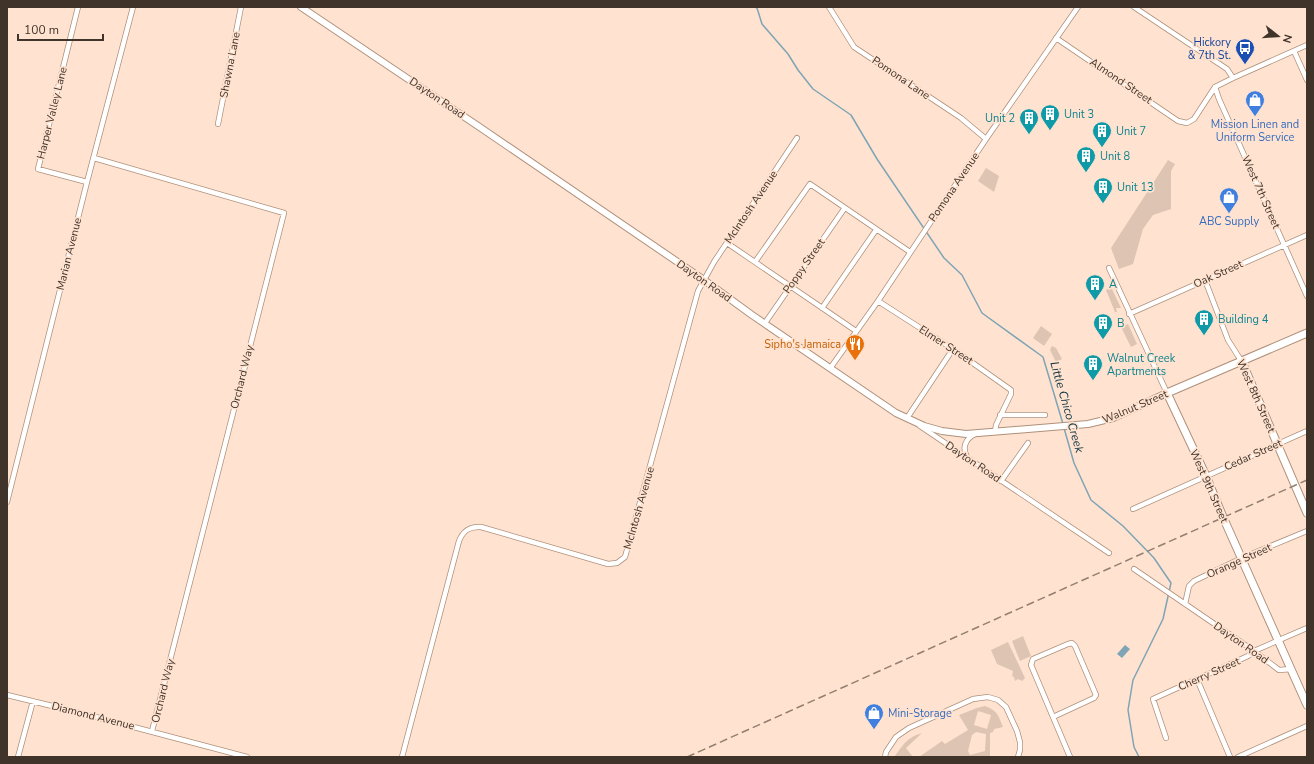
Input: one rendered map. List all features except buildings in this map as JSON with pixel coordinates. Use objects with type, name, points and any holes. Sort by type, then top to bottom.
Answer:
[{"type":"main road","name":"Walnut Street","points":[[1166,394],[1307,333]]},
{"type":"main road","name":"West 8th Street","points":[[1242,362],[1307,512]]},
{"type":"main road","name":"West 9th Street","points":[[1166,394],[1206,476],[1222,517],[1242,558],[1307,705]]},
{"type":"street","name":"Harper Valley Lane","points":[[78,7],[38,169],[87,182]]},
{"type":"street","name":"Marian Avenue","points":[[7,502],[87,182],[134,7]]},
{"type":"street","name":"Shawna Lane","points":[[218,124],[241,7]]},
{"type":"street","name":"Dayton Road","points":[[301,7],[704,280],[896,413],[907,418],[1109,553]]},
{"type":"street","name":"Pomona Lane","points":[[829,7],[854,47],[961,118],[986,139]]},
{"type":"street","name":"Pomona Avenue","points":[[831,367],[878,301],[986,139],[1078,7]]},
{"type":"street","points":[[1134,7],[1227,70],[1233,78]]},
{"type":"street","name":"Almond Street","points":[[1056,38],[1178,120],[1187,123],[1194,119],[1215,88]]},
{"type":"street","points":[[1215,88],[1233,78],[1307,45]]},
{"type":"street","points":[[1294,51],[1307,80]]},
{"type":"street","name":"West 7th Street","points":[[1215,88],[1307,296]]},
{"type":"street","name":"McIntosh Avenue","points":[[402,757],[459,541],[465,530],[474,526],[489,529],[608,564],[618,563],[625,556],[694,302],[704,280],[727,243],[797,138]]},
{"type":"street","name":"Orchard Way","points":[[94,158],[284,213],[152,731]]},
{"type":"street","points":[[755,262],[810,184],[844,209],[910,252]]},
{"type":"street","name":"Poppy Street","points":[[765,323],[844,209]]},
{"type":"street","points":[[822,308],[876,230]]},
{"type":"street","name":"Oak Street","points":[[1129,314],[1307,234]]},
{"type":"street","points":[[727,243],[856,331]]},
{"type":"street","name":"West 9th Street","points":[[1109,268],[1166,394]]},
{"type":"street","name":"West 8th Street","points":[[1205,280],[1228,340],[1242,362]]},
{"type":"street","name":"Elmer Street","points":[[878,301],[1009,388],[1012,392],[1000,415]]},
{"type":"street","points":[[907,418],[953,350]]},
{"type":"street","name":"Walnut Street","points":[[907,418],[924,426],[942,431],[966,434],[1057,427],[1099,422],[1113,418],[1166,394]]},
{"type":"street","points":[[995,432],[1000,415],[1045,415]]},
{"type":"street","name":"Cedar Street","points":[[1133,509],[1307,431]]},
{"type":"street","points":[[968,459],[965,453],[965,444],[968,439],[976,433]]},
{"type":"street","points":[[1001,481],[1028,444]]},
{"type":"street","name":"Orange Street","points":[[1185,604],[1189,586],[1194,581],[1242,558],[1307,531]]},
{"type":"street","name":"Dayton Road","points":[[1134,569],[1254,651],[1278,670],[1292,669]]},
{"type":"street","name":"Cherry Street","points":[[1166,738],[1153,700],[1248,656],[1254,651],[1307,628]]},
{"type":"street","points":[[1053,717],[1094,698],[1096,695],[1075,646],[1072,643],[1033,659],[1031,665],[1053,717],[1070,757]]},
{"type":"street","points":[[1198,679],[1230,757]]},
{"type":"street","name":"Diamond Avenue","points":[[7,695],[152,731],[247,757]]},
{"type":"street","points":[[885,757],[886,752],[894,739],[909,728],[973,699],[988,697],[998,700],[1006,707],[1017,730],[1020,742],[1018,757]]},
{"type":"street","points":[[18,757],[33,701]]},
{"type":"street","points":[[1238,757],[1307,726]]},
{"type":"shaded area","points":[[1168,160],[1175,164],[1171,171],[1171,209],[1153,215],[1143,229],[1133,264],[1119,269],[1111,248]]},
{"type":"shaded area","points":[[986,168],[999,176],[994,192],[978,181]]},
{"type":"shaded area","points":[[1111,287],[1121,308],[1116,308],[1117,312],[1115,312],[1106,290]]},
{"type":"shaded area","points":[[1128,324],[1137,344],[1131,347],[1121,327]]},
{"type":"shaded area","points":[[1041,326],[1052,334],[1044,346],[1033,338]]},
{"type":"shaded area","points":[[1052,346],[1056,348],[1062,359],[1056,362],[1050,350]]},
{"type":"shaded area","points":[[1023,636],[1031,656],[1020,661],[1012,641]]},
{"type":"shaded area","points":[[1008,642],[1025,678],[1022,681],[1018,679],[1015,681],[1014,677],[1012,676],[1013,671],[997,664],[991,650]]},
{"type":"shaded area","points":[[985,706],[993,710],[999,716],[1003,727],[994,729],[993,732],[990,733],[990,757],[919,757],[942,741],[945,744],[968,730],[959,715]],"holes":[[[978,711],[991,715],[987,729],[974,725]],[[976,732],[986,734],[985,751],[970,755],[968,751],[972,735]]]},
{"type":"shaded area","points":[[922,733],[906,748],[913,757],[894,757],[909,739]]},
{"type":"water","points":[[1125,645],[1130,649],[1122,658],[1117,654]]},
{"type":"waterway","name":"Little Chico Creek","points":[[755,7],[757,8],[762,24],[788,54],[813,89],[851,115],[877,159],[944,258],[962,275],[982,313],[1043,357],[1063,424]]},
{"type":"waterway","name":"Little Chico Creek","points":[[1064,428],[1074,463],[1091,500],[1123,526],[1154,558],[1171,583],[1163,619],[1133,680],[1128,710],[1134,747],[1139,757]]},
{"type":"railway","points":[[687,757],[1307,480]]},
{"type":"place","name":"Hickory & 7th St.","points":[[1245,65]]},
{"type":"place","name":"Mission Linen and Uniform Service","points":[[1255,117]]},
{"type":"place","name":"Unit 3","points":[[1050,131]]},
{"type":"place","name":"Unit 2","points":[[1029,135]]},
{"type":"place","name":"Unit 7","points":[[1102,148]]},
{"type":"place","name":"Unit 8","points":[[1086,173]]},
{"type":"place","name":"Unit 13","points":[[1103,204]]},
{"type":"place","name":"ABC Supply","points":[[1229,214]]},
{"type":"place","name":"A","points":[[1095,301]]},
{"type":"place","name":"Building 4","points":[[1204,336]]},
{"type":"place","name":"B","points":[[1103,340]]},
{"type":"place","name":"Sipho's Jamaica","points":[[855,361]]},
{"type":"place","name":"Walnut Creek Apartments","points":[[1093,381]]},
{"type":"place","name":"Mini-Storage","points":[[874,730]]}]
